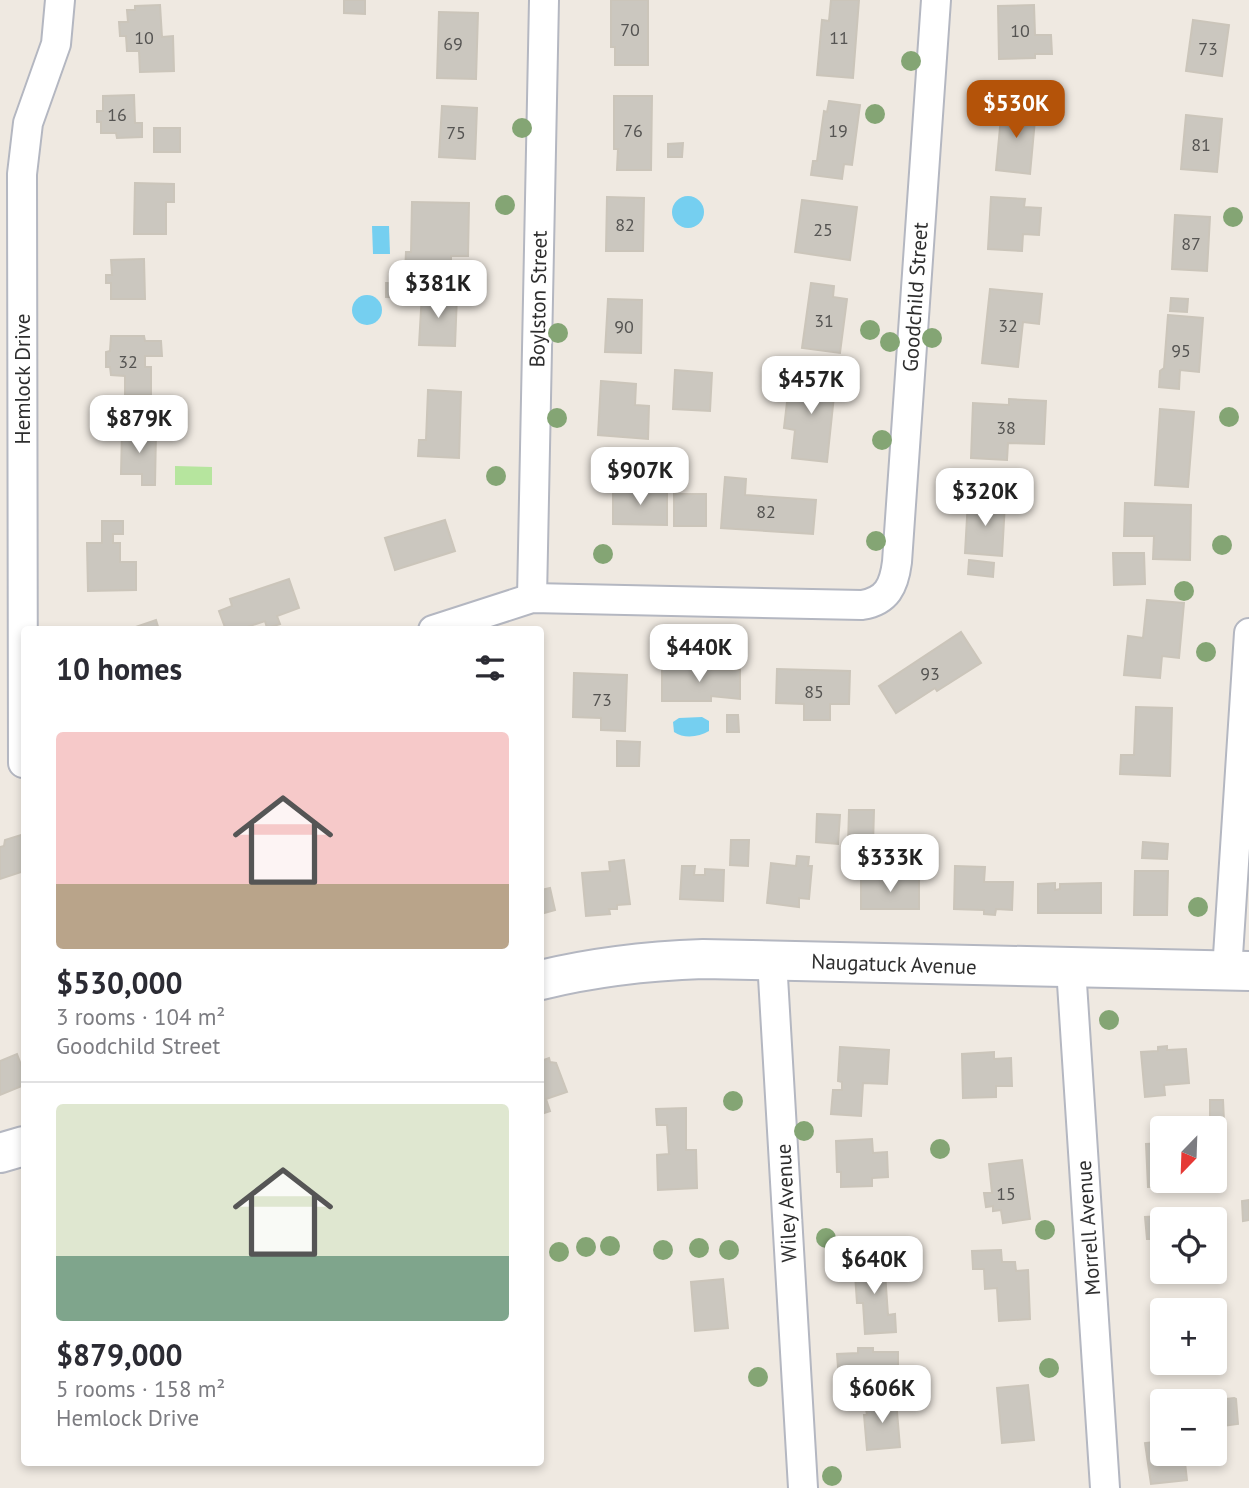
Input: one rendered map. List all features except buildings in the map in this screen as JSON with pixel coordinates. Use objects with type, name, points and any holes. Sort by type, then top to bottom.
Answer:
[{"type":"main road","name":"Naugatuck Avenue","points":[[544,979],[596,968],[658,961],[772,960],[1238,971]]},
{"type":"main road","points":[[0,1153],[21,1147]]},
{"type":"street","name":"Hemlock Drive","points":[[16,766],[22,174],[28,123],[56,44],[60,0]]},
{"type":"street","name":"Boylston Street","points":[[533,598],[544,0]]},
{"type":"street","name":"Goodchild Street","points":[[533,598],[862,605],[878,602],[888,593],[897,562],[936,0]]},
{"type":"street","points":[[446,626],[533,598]]},
{"type":"street","points":[[1238,971],[1249,634]]},
{"type":"street","name":"Wiley Avenue","points":[[772,960],[803,1488]]},
{"type":"street","name":"Morrell Avenue","points":[[1072,968],[1105,1488]]},
{"type":"green space","points":[[175,466],[212,467],[212,485],[175,485]]},
{"type":"water","points":[[688,196],[699,201],[704,212],[699,223],[688,228],[677,223],[672,212],[677,201]]},
{"type":"water","points":[[372,226],[389,226],[390,254],[373,254]]},
{"type":"water","points":[[367,295],[373,296],[381,304],[381,316],[373,324],[367,325],[361,324],[353,316],[352,310],[353,304],[361,296]]},
{"type":"water","points":[[702,717],[709,721],[709,731],[692,736],[682,736],[674,732],[673,722],[679,718]]}]
